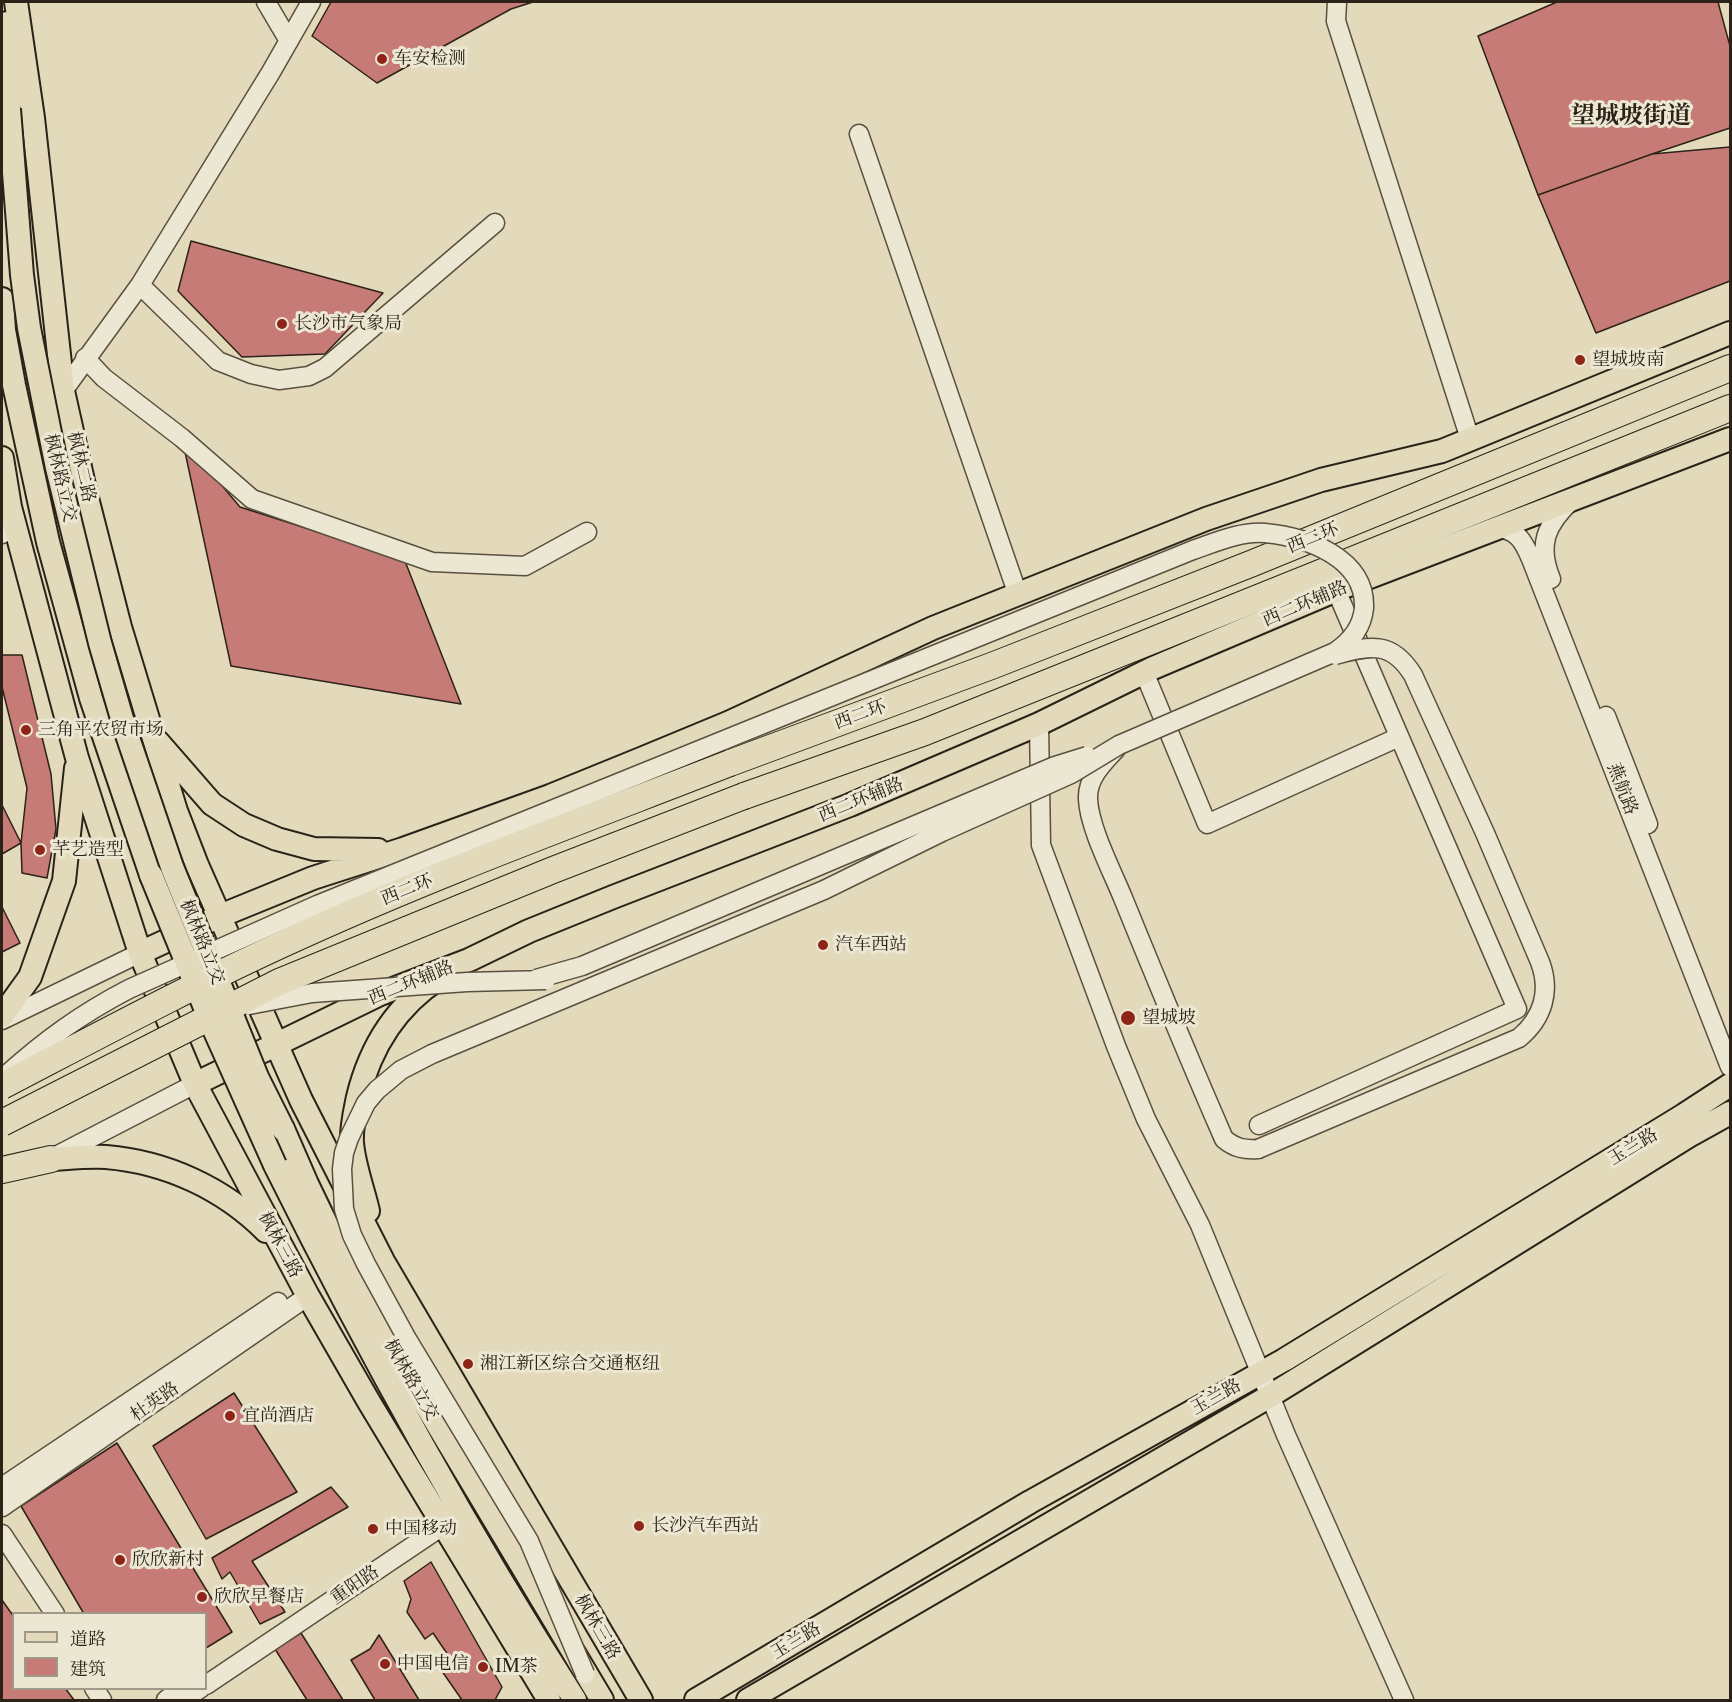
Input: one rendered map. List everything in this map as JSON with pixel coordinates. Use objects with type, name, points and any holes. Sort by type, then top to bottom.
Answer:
[{"type":"highway","name":"西二环","points":[[2,1086],[196,985],[285,943],[450,873],[730,763],[994,665],[1253,563],[1731,368]]},
{"type":"highway","name":"西二环","points":[[2,1123],[279,982],[350,952],[744,796],[925,732],[1731,408]]},
{"type":"highway","points":[[2,1170],[51,1159]]},
{"type":"main road","name":"枫林路立交","points":[[6,2],[9,109],[22,275],[39,386],[100,643],[125,729],[172,867],[257,1077],[346,1265],[399,1360],[602,1701]]},
{"type":"main road","name":"枫林二路","points":[[16,2],[33,118],[51,299],[63,391],[120,627],[176,811],[220,916]]},
{"type":"main road","name":"枫林路立交","points":[[2,299],[4,330],[27,449],[73,637],[108,753],[151,875],[213,1027],[275,1165],[372,1354],[515,1606],[575,1701]]},
{"type":"main road","points":[[140,953],[220,916],[313,878],[403,849],[550,796],[729,723],[889,647],[1206,519],[1321,480],[1442,451],[1731,333]]},
{"type":"main road","name":"西二环辅路","points":[[195,1084],[380,994],[469,960],[561,918],[850,805],[1039,724],[1144,672],[1336,590],[1731,439]]},
{"type":"main road","points":[[2,458],[10,507],[77,758],[74,807],[64,881],[30,977],[2,1016]]},
{"type":"main road","points":[[152,734],[213,804],[244,825],[277,839],[314,849],[403,849]]},
{"type":"main road","name":"枫林三路","points":[[77,758],[140,953],[195,1084],[305,1291],[549,1701]]},
{"type":"main road","name":"枫林三路","points":[[220,916],[301,1100],[383,1261],[640,1701]]},
{"type":"main road","points":[[383,1261],[352,1143],[354,1114],[363,1077],[385,1030],[396,1016],[423,988],[469,960]]},
{"type":"main road","name":"玉兰路","points":[[696,1701],[1030,1502],[1354,1318],[1731,1084]]},
{"type":"main road","name":"玉兰路","points":[[748,1701],[1270,1396],[1692,1134],[1731,1113]]},
{"type":"main road","points":[[51,1159],[105,1157],[137,1161],[169,1170],[227,1197],[271,1236],[285,1256]]},
{"type":"street","points":[[266,2],[288,41]]},
{"type":"street","points":[[63,391],[140,285],[311,2]]},
{"type":"street","points":[[1336,2],[1336,21],[1470,439]]},
{"type":"street","points":[[859,134],[1018,595]]},
{"type":"street","points":[[140,285],[218,361],[251,374],[279,380],[309,376],[325,368],[495,223]]},
{"type":"street","points":[[85,358],[104,378],[182,438],[252,499],[432,562],[525,566],[586,532]]},
{"type":"street","name":"燕航路","points":[[1574,499],[1559,513],[1546,534],[1544,557],[1547,569],[1731,1039]]},
{"type":"street","points":[[2,534],[10,507]]},
{"type":"street","name":"燕航路","points":[[1496,527],[1515,533],[1523,542],[1531,559],[1731,1067]]},
{"type":"street","points":[[2,1079],[67,1024],[101,1004],[317,905],[1217,541],[1263,533],[1313,544],[1344,562],[1361,583],[1364,598],[1363,617],[1355,634],[1346,645],[1319,660],[1119,745],[1055,766],[582,966],[536,979]]},
{"type":"street","points":[[1259,1125],[1517,1009],[1336,590]]},
{"type":"street","points":[[1119,745],[1095,774],[1088,799],[1090,813],[1177,1031],[1224,1139],[1233,1146],[1245,1150],[1258,1149],[1519,1038],[1531,1028],[1541,1010],[1546,988],[1544,973],[1418,683],[1404,661],[1392,651],[1367,648],[1319,660]]},
{"type":"street","points":[[1144,672],[1207,824],[1399,737]]},
{"type":"street","points":[[1039,724],[1041,845],[1116,1046],[1146,1119],[1200,1225],[1260,1373],[1404,1701]]},
{"type":"street","points":[[585,1674],[529,1541],[407,1339],[352,1235],[344,1209],[342,1169],[349,1138],[366,1103],[377,1090],[401,1070],[432,1054],[824,890],[942,832],[1071,774],[1119,745]]},
{"type":"street","points":[[2,1020],[140,953]]},
{"type":"street","points":[[207,1018],[249,1005],[312,993],[536,979],[609,980]]},
{"type":"street","name":"西二环辅路","points":[[2,1184],[195,1084]]},
{"type":"street","name":"杜英路","points":[[2,1487],[305,1291]]},
{"type":"street","name":"杜英路","points":[[2,1507],[305,1291]]},
{"type":"street","name":"重阳路","points":[[207,1671],[441,1521]]},
{"type":"street","name":"重阳路","points":[[207,1684],[441,1521]]},
{"type":"street","points":[[2,1534],[54,1612]]},
{"type":"street","points":[[2,1550],[43,1612]]},
{"type":"street","points":[[166,1701],[181,1690]]},
{"type":"street","points":[[183,1701],[200,1690]]},
{"type":"building","name":"车安检测","points":[[331,2],[533,2],[511,9],[377,83],[312,36]]},
{"type":"building","points":[[1557,2],[1718,2],[1730,46],[1730,128],[1538,195],[1478,36]]},
{"type":"building","points":[[1730,147],[1730,281],[1596,333],[1538,195],[1652,154]]},
{"type":"building","name":"长沙市气象局","points":[[191,241],[383,293],[325,354],[242,357],[178,291]]},
{"type":"building","points":[[182,438],[240,507],[403,556],[461,704],[231,666]]},
{"type":"building","name":"三角平农贸市场","points":[[2,655],[22,655],[51,774],[56,829],[47,878],[22,873],[21,843],[27,788],[2,687]]},
{"type":"building","points":[[2,805],[21,843],[2,854]]},
{"type":"building","points":[[2,907],[20,943],[2,952]]},
{"type":"building","points":[[234,1393],[297,1492],[206,1539],[153,1446]]},
{"type":"building","name":"欣欣新村","points":[[117,1443],[232,1632],[207,1647],[207,1612],[83,1612],[21,1506]]},
{"type":"building","points":[[331,1487],[348,1507],[252,1561],[285,1612],[260,1624],[230,1572],[222,1579],[212,1558]]},
{"type":"building","points":[[431,1562],[502,1687],[495,1700],[462,1700],[437,1664],[448,1655],[433,1633],[425,1639],[407,1612],[411,1599],[404,1581]]},
{"type":"building","points":[[2,1600],[12,1614],[12,1690],[66,1690],[74,1700],[2,1700]]},
{"type":"building","points":[[301,1633],[343,1700],[307,1700],[275,1649]]},
{"type":"building","points":[[379,1635],[419,1700],[375,1700],[351,1660],[370,1649]]},
{"type":"place","name":"车安检测","points":[[382,59]]},
{"type":"place","name":"长沙市气象局","points":[[282,324]]},
{"type":"place","name":"望城坡南","points":[[1580,360]]},
{"type":"place","name":"三角平农贸市场","points":[[26,730]]},
{"type":"place","name":"芊艺造型","points":[[40,850]]},
{"type":"place","name":"汽车西站","points":[[823,945]]},
{"type":"place","name":"望城坡","points":[[1128,1018]]},
{"type":"place","name":"湘江新区综合交通枢纽","points":[[468,1364]]},
{"type":"place","name":"宜尚酒店","points":[[230,1416]]},
{"type":"place","name":"长沙汽车西站","points":[[639,1526]]},
{"type":"place","name":"中国移动","points":[[373,1529]]},
{"type":"place","name":"欣欣新村","points":[[120,1560]]},
{"type":"place","name":"欣欣早餐店","points":[[202,1597]]},
{"type":"place","name":"中国电信","points":[[385,1664]]},
{"type":"place","name":"IM茶","points":[[483,1667]]},
{"type":"district","name":"望城坡街道","points":[[1631,116]]}]
